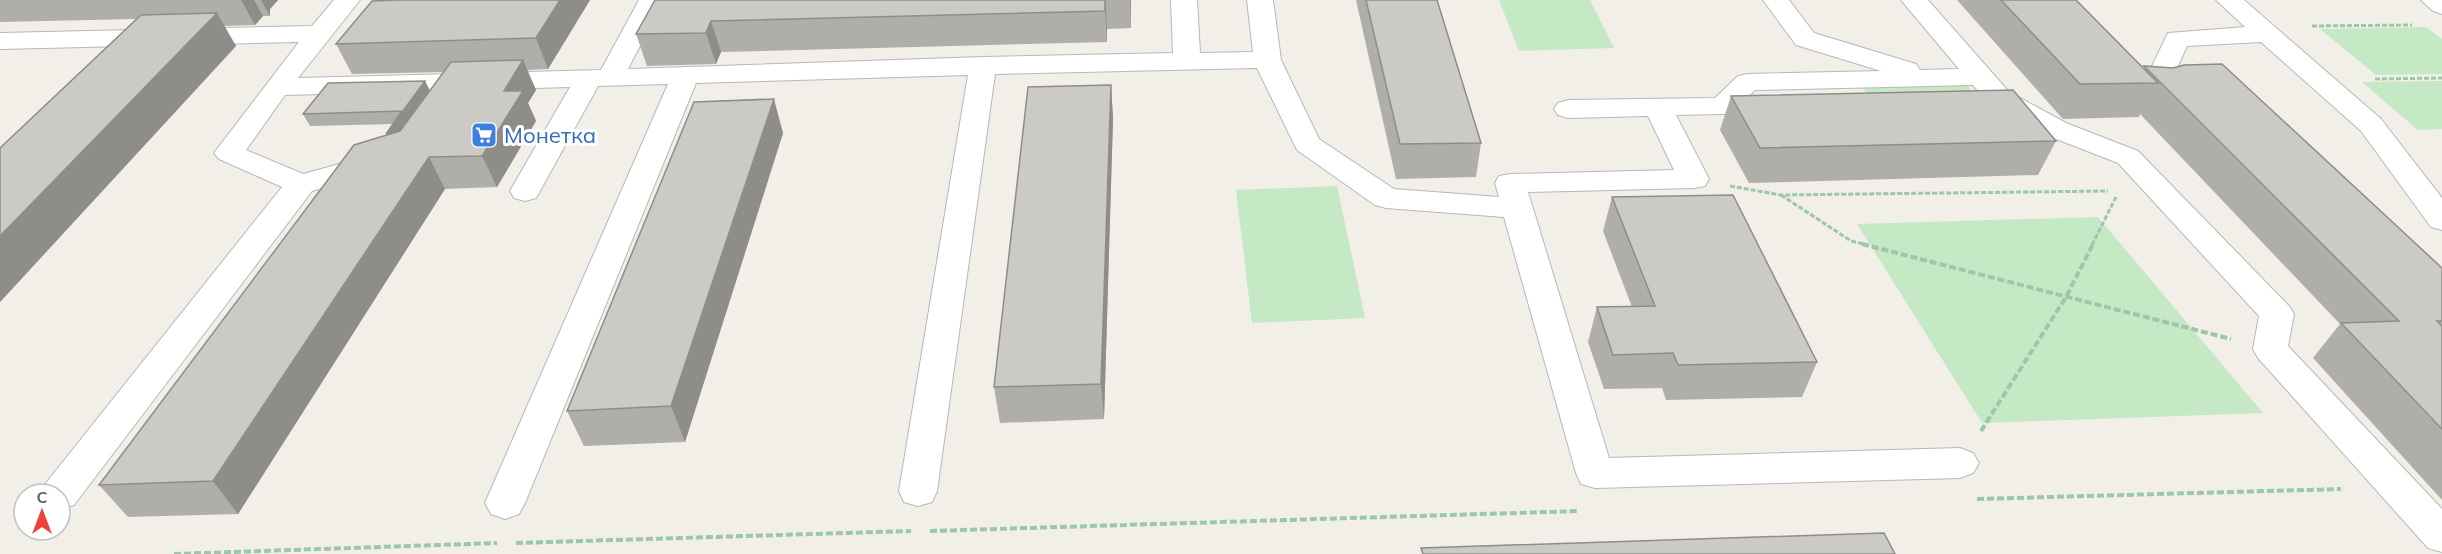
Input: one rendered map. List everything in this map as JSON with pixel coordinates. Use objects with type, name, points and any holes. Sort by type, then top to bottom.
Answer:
[{"type":"street","points":[[525,191],[650,2],[708,0]]},
{"type":"street","points":[[1184,0],[1187,61]]},
{"type":"street","points":[[1260,0],[1267,60],[1307,144],[1386,198],[1517,208]]},
{"type":"street","points":[[1776,0],[1805,39],[1934,78],[1990,88]]},
{"type":"street","points":[[1914,0],[1990,88],[2056,129],[2128,157],[2277,314],[2270,349],[2442,536]]},
{"type":"street","points":[[2229,0],[2371,125],[2442,220]]},
{"type":"street","points":[[2434,0],[2442,6]]},
{"type":"street","points":[[0,41],[126,38],[341,16]]},
{"type":"street","points":[[301,184],[229,153],[277,87],[341,16]]},
{"type":"street","points":[[2154,92],[2177,39],[2264,31]]},
{"type":"street","points":[[101,62],[126,38]]},
{"type":"street","points":[[277,87],[983,65],[1267,60]]},
{"type":"street","points":[[918,491],[983,65]]},
{"type":"street","points":[[505,503],[686,75]]},
{"type":"street","points":[[1722,106],[1748,82],[1934,78]]},
{"type":"street","points":[[436,110],[455,83]]},
{"type":"street","points":[[1568,109],[1722,106],[1990,88]]},
{"type":"street","points":[[1658,108],[1694,179],[1510,183],[1595,473],[1960,463]]},
{"type":"street","points":[[69,482],[301,184],[404,155]]},
{"type":"street","points":[[2411,179],[2442,179]]},
{"type":"path","points":[[2264,31],[2419,25]]},
{"type":"path","points":[[2320,81],[2442,78]]},
{"type":"path","points":[[1694,179],[1781,195],[2119,190],[2066,297],[1960,463]]},
{"type":"path","points":[[1781,195],[1851,242],[2270,349]]},
{"type":"path","points":[[1966,500],[2396,487]]},
{"type":"path","points":[[927,531],[1584,511]]},
{"type":"path","points":[[174,554],[916,531]]},
{"type":"green space","points":[[1499,0],[1590,0],[1614,48],[1519,51]]},
{"type":"green space","points":[[2426,27],[2442,39],[2442,74],[2376,75],[2320,29]]},
{"type":"green space","points":[[2442,81],[2442,129],[2418,130],[2362,82]]},
{"type":"green space","points":[[1964,82],[1973,93],[1869,96],[1861,86]]},
{"type":"green space","points":[[1337,186],[1365,318],[1252,323],[1236,190]]},
{"type":"green space","points":[[2098,217],[2263,413],[1982,423],[1857,224]]},
{"type":"building","points":[[560,0],[536,38],[336,44],[372,1]]},
{"type":"building","points":[[655,0],[1105,0],[1105,11],[711,21],[706,33],[636,34]]},
{"type":"building","points":[[1366,0],[1437,0],[1481,143],[1400,144]]},
{"type":"building","points":[[2001,0],[2076,0],[2158,83],[2080,84]]},
{"type":"building","points":[[217,13],[0,236],[0,148],[141,15]]},
{"type":"building","points":[[523,60],[504,91],[523,91],[482,156],[429,157],[213,481],[99,485],[354,145],[400,131],[451,62]]},
{"type":"building","points":[[2222,64],[2442,268],[2442,321],[2437,321],[2442,326],[2442,429],[2341,323],[2399,321],[2144,66],[2173,68],[2184,65]]},
{"type":"building","points":[[425,81],[386,134],[402,111],[303,114],[328,83]]},
{"type":"building","points":[[1111,85],[1101,384],[994,387],[1028,87]]},
{"type":"building","points":[[2013,90],[2056,141],[1760,148],[1731,96]]},
{"type":"building","points":[[774,99],[671,406],[567,411],[694,102]]},
{"type":"building","points":[[1733,195],[1817,362],[1678,365],[1673,353],[1613,355],[1597,307],[1655,306],[1612,197]]},
{"type":"building","points":[[1884,533],[1895,554],[1423,554],[1421,548]]},
{"type":"place","name":"Монетка","points":[[484,135]]}]
